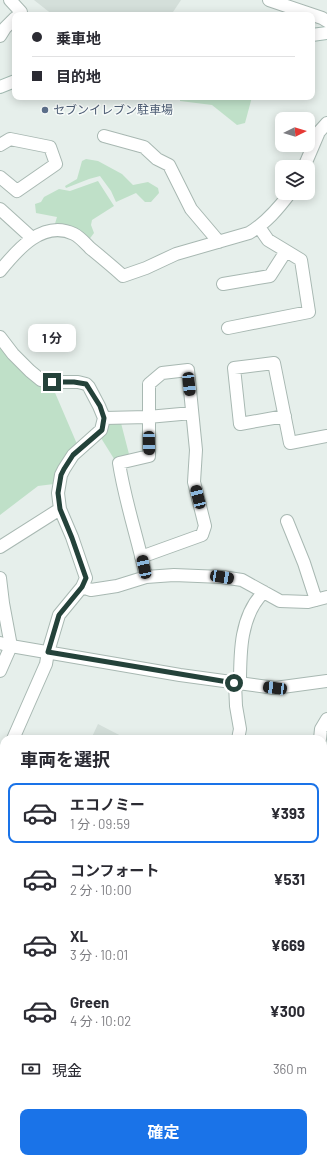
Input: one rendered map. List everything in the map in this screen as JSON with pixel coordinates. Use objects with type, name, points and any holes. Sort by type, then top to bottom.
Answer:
[{"type":"street","points":[[10,0],[21,12]]},
{"type":"street","points":[[270,0],[305,12]]},
{"type":"street","points":[[315,16],[327,21]]},
{"type":"street","points":[[0,36],[12,21]]},
{"type":"street","points":[[315,35],[327,33]]},
{"type":"street","points":[[0,87],[12,83]]},
{"type":"street","points":[[307,160],[319,132],[327,123]]},
{"type":"street","points":[[104,136],[144,147],[157,159],[169,165],[191,209],[219,242]]},
{"type":"street","points":[[0,146],[10,139],[50,146],[56,164],[17,191],[0,177]]},
{"type":"street","points":[[0,271],[13,255],[32,238],[46,231],[54,230],[73,234],[123,276],[146,268],[176,254],[249,232],[259,227],[273,214],[284,200]]},
{"type":"street","points":[[0,209],[32,238]]},
{"type":"street","points":[[228,328],[309,312],[301,260],[268,240],[259,227]]},
{"type":"street","points":[[223,284],[270,276],[286,251]]},
{"type":"street","points":[[0,337],[13,354],[41,380],[52,382],[78,382],[86,384],[100,406],[104,418],[102,430],[78,449],[64,469],[58,493],[60,509],[86,578],[82,587],[59,615],[46,664],[15,735]]},
{"type":"street","points":[[285,416],[240,424],[234,368],[274,362],[285,416],[290,443],[327,436]]},
{"type":"street","points":[[141,557],[202,535],[205,526],[194,482],[196,450],[188,370],[162,373],[149,384],[149,456],[119,463],[123,487],[146,577]]},
{"type":"street","points":[[104,418],[148,417],[192,413]]},
{"type":"street","points":[[0,547],[60,509]]},
{"type":"street","points":[[82,587],[91,590],[117,586],[146,577],[174,575],[222,577],[242,580],[280,601],[308,602],[321,599],[287,521]]},
{"type":"street","points":[[0,578],[4,645],[0,671]]},
{"type":"street","points":[[239,735],[240,729],[236,706],[240,653],[248,616],[256,600],[264,592]]},
{"type":"street","points":[[4,645],[237,684],[275,688],[327,681]]},
{"type":"street","points":[[320,735],[321,729],[327,719]]},
{"type":"shaded area","points":[[34,0],[181,0],[173,12],[49,12]]},
{"type":"shaded area","points":[[98,724],[119,735],[93,735]]},
{"type":"green space","points":[[251,100],[245,123],[237,125],[212,105],[180,101]]},
{"type":"green space","points":[[86,159],[98,161],[122,174],[133,185],[148,182],[158,188],[159,193],[151,202],[145,202],[136,193],[116,202],[111,191],[100,176],[66,188],[65,186],[77,179],[82,161]]},
{"type":"green space","points":[[98,181],[114,206],[92,220],[91,225],[94,233],[88,241],[54,227],[57,217],[36,213],[35,204],[41,202],[44,197],[59,189],[70,191]]},
{"type":"green space","points":[[0,343],[53,388],[77,444],[54,484],[38,486],[0,515]]},
{"type":"green space","points":[[121,423],[130,458],[116,462],[101,438],[108,424]]},
{"type":"place","name":"セブンイレブン駐車場","points":[[45,110]]},
{"type":"route","points":[[52,382],[78,382],[86,384],[100,406],[104,418],[102,430],[78,449],[67,463],[61,475],[58,493],[60,509],[86,578],[82,587],[59,615],[48,652],[234,683]]}]
